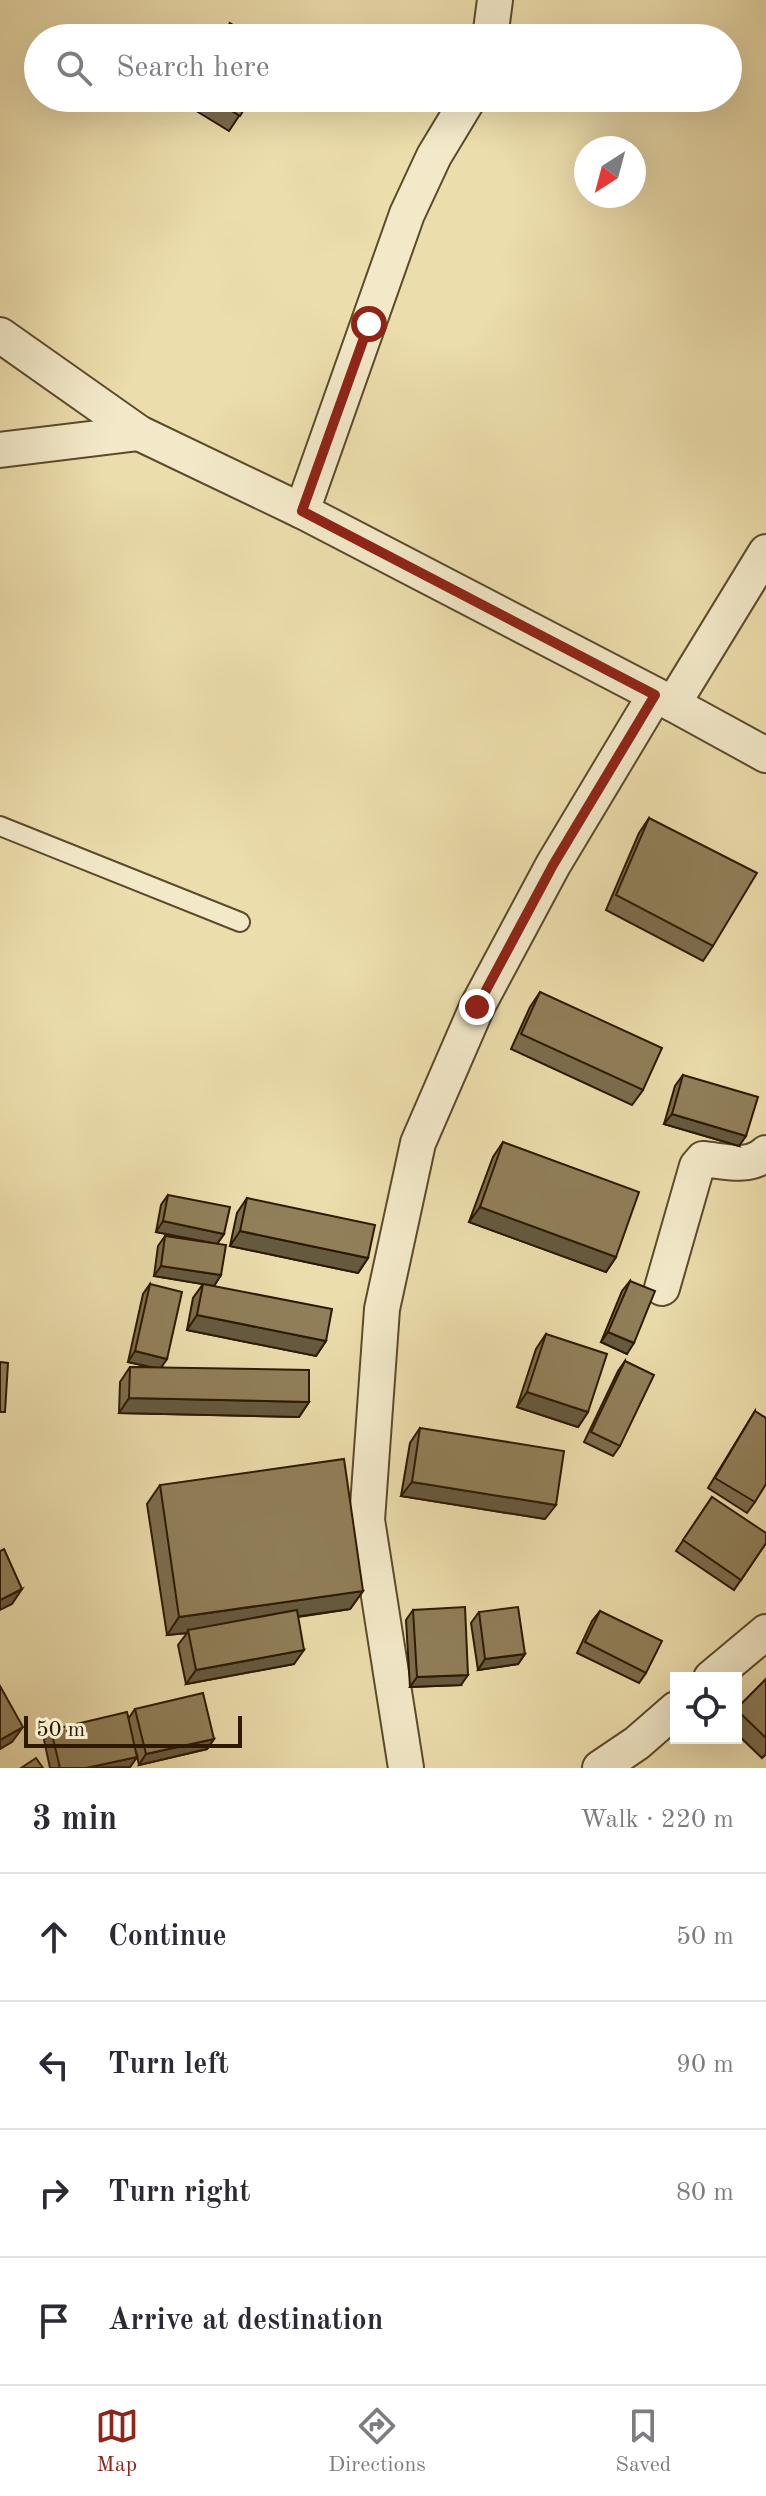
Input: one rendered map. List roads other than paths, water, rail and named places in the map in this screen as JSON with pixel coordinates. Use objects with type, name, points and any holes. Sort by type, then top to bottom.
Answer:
[{"type":"street","points":[[492,24],[495,0]]},
{"type":"street","points":[[302,511],[407,214],[434,156],[461,112]]},
{"type":"street","points":[[0,335],[139,433],[302,511],[766,755]]},
{"type":"street","points":[[0,450],[139,433]]},
{"type":"street","points":[[406,1768],[367,1520],[382,1309],[418,1143],[477,1007],[553,865],[766,552]]},
{"type":"street","points":[[662,1288],[697,1166],[703,1159],[743,1163],[760,1160],[766,1153]]},
{"type":"street","points":[[718,1672],[766,1632]]},
{"type":"street","points":[[600,1768],[637,1743],[670,1714]]},
{"type":"lane","points":[[0,826],[240,922]]}]
